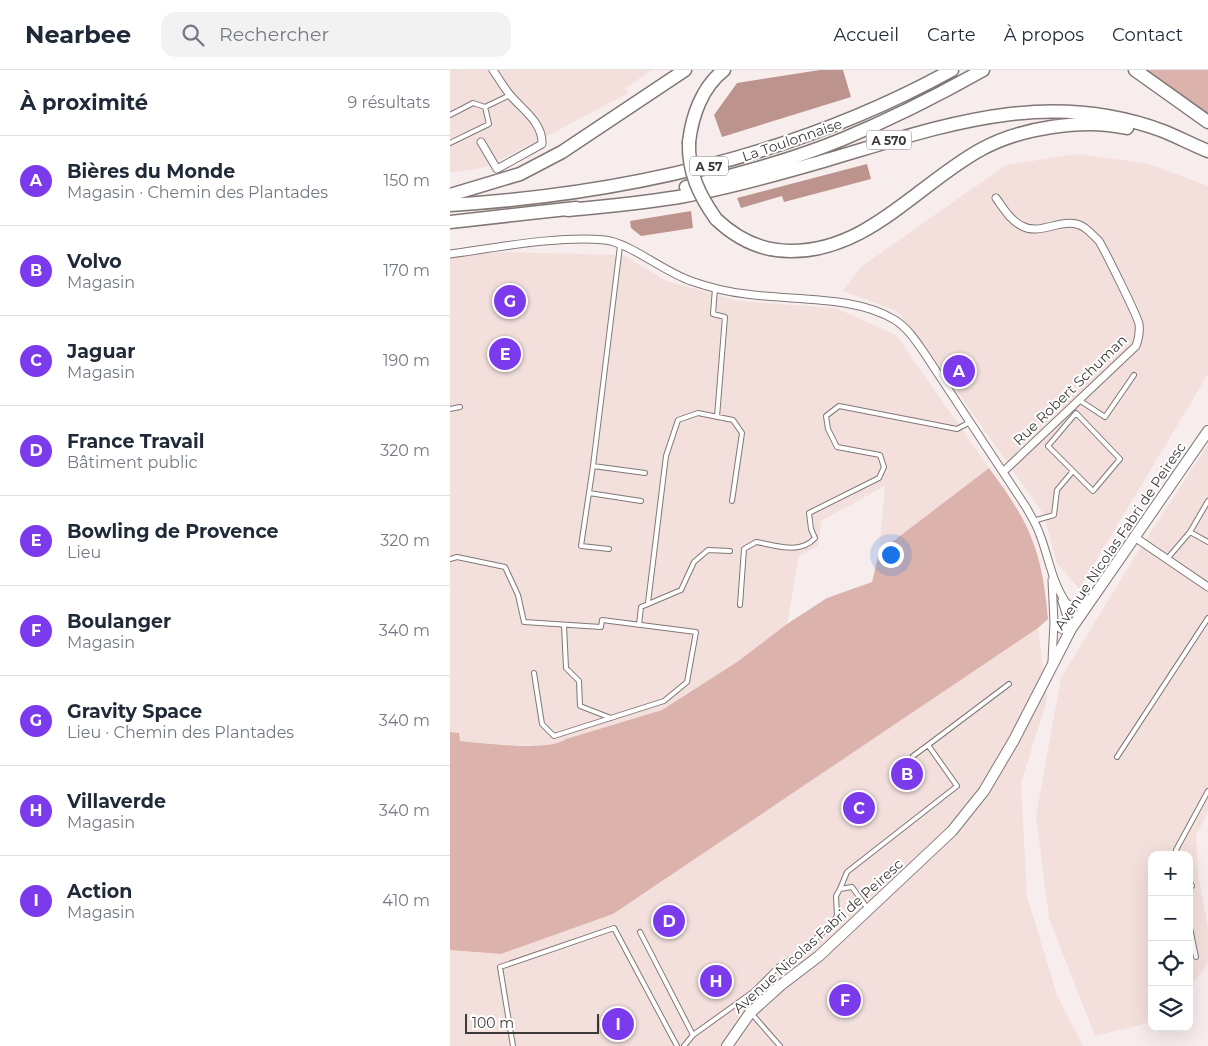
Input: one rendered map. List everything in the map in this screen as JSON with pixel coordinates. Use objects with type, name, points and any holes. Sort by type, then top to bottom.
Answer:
[{"type":"highway","points":[[450,195],[520,174],[562,152],[685,70]]},
{"type":"highway","name":"A 570","points":[[724,70],[707,89],[694,117],[689,142],[693,178],[698,192],[716,219],[743,240],[758,247],[788,252],[806,252],[828,248],[871,227],[981,149],[1049,128],[1101,124],[1121,127],[1208,152]]},
{"type":"highway","name":"La Toulonnaise","points":[[450,205],[556,194],[636,182],[734,160],[785,144],[836,124],[886,103],[952,70]]},
{"type":"highway","name":"La Toulonnaise","points":[[450,222],[568,210],[682,188],[790,158],[883,121],[983,70]]},
{"type":"highway","points":[[1135,70],[1208,122]]},
{"type":"highway","name":"A 570","points":[[568,210],[694,194],[813,164],[903,136],[997,114],[1039,111],[1107,116],[1164,131],[1208,152]]},
{"type":"street","points":[[481,142],[496,168],[542,144],[542,135],[537,125],[510,95],[494,70]]},
{"type":"street","name":"Rue Robert Schuman","points":[[996,198],[1010,218],[1024,227],[1035,228],[1065,223],[1084,227],[1099,242],[1139,322],[1140,338],[1136,346],[1003,472]]},
{"type":"street","points":[[450,254],[584,240],[607,240],[665,270],[715,288],[746,294],[835,302],[862,307],[896,320],[911,335],[970,422],[1040,533],[1071,629],[1061,629],[1054,623]]},
{"type":"street","name":"Avenue Nicolas Fabri de Peiresc","points":[[729,1044],[750,1013],[781,984],[819,956],[952,831],[978,798],[1014,740],[1071,629],[1136,538],[1208,431]]},
{"type":"street","points":[[1136,538],[1208,587]]},
{"type":"street","points":[[1051,670],[1054,623],[1052,572]]},
{"type":"street","points":[[1060,595],[1067,604],[1077,605],[1092,600]]},
{"type":"lane","points":[[485,108],[510,95]]},
{"type":"lane","points":[[450,115],[473,103],[485,108]]},
{"type":"lane","points":[[450,143],[489,124],[485,108]]},
{"type":"lane","points":[[609,549],[581,546],[593,466],[620,246]]},
{"type":"lane","points":[[715,288],[713,314],[725,317],[717,417]]},
{"type":"lane","points":[[1079,400],[1105,416],[1134,375]]},
{"type":"lane","points":[[740,605],[744,549],[756,542],[794,549],[809,545],[815,538],[810,529],[809,513],[879,478],[884,467],[880,455],[837,447],[828,429],[826,416],[838,406],[957,429],[970,422]]},
{"type":"lane","points":[[450,409],[460,407]]},
{"type":"lane","points":[[648,603],[666,456],[678,420],[698,413],[733,420],[742,433],[732,501]]},
{"type":"lane","points":[[1076,413],[1120,460],[1093,491],[1073,471],[1048,446],[1076,413]]},
{"type":"lane","points":[[593,466],[645,473]]},
{"type":"lane","points":[[1033,521],[1054,515],[1057,490],[1073,471]]},
{"type":"lane","points":[[589,493],[641,500]]},
{"type":"lane","points":[[1168,559],[1190,532],[1208,501]]},
{"type":"lane","points":[[1190,532],[1208,542]]},
{"type":"lane","points":[[639,625],[642,607],[681,590],[694,562],[708,550],[730,551]]},
{"type":"lane","points":[[450,559],[457,558],[504,567],[518,595],[524,622],[601,627],[602,620],[696,632],[687,682],[664,701],[554,736],[542,724],[534,672]]},
{"type":"lane","points":[[1117,756],[1208,618]]},
{"type":"lane","points":[[564,625],[566,668],[579,680],[580,706],[611,718]]},
{"type":"lane","points":[[913,756],[1009,684]]},
{"type":"lane","points":[[684,1046],[693,1035],[754,992],[779,966],[796,956],[830,926],[836,916],[836,896],[847,872],[957,786],[928,745]]},
{"type":"lane","points":[[1176,851],[1208,791]]},
{"type":"lane","points":[[840,888],[852,887],[868,909]]},
{"type":"lane","points":[[513,1046],[500,967],[614,928],[677,1046]]},
{"type":"lane","points":[[640,932],[693,1035]]},
{"type":"lane","points":[[1193,941],[1196,957]]},
{"type":"lane","points":[[750,1013],[762,1023],[780,1046]]},
{"type":"shaded area","points":[[450,70],[651,70],[625,89],[628,93],[553,133],[486,167],[450,173]]},
{"type":"shaded area","points":[[820,70],[843,70],[851,97],[722,137],[714,115],[737,83]]},
{"type":"shaded area","points":[[1145,70],[1208,70],[1208,115]]},
{"type":"shaded area","points":[[1076,154],[1146,163],[1208,186],[1208,374],[1079,589],[1057,563],[1044,515],[945,374],[897,311],[843,291],[862,266],[1006,165]]},
{"type":"shaded area","points":[[867,164],[871,179],[784,202],[782,196],[741,208],[737,198]]},
{"type":"shaded area","points":[[691,211],[693,228],[641,236],[631,228],[630,221]]},
{"type":"shaded area","points":[[450,251],[623,255],[667,281],[738,301],[836,308],[896,335],[989,468],[879,552],[885,486],[821,521],[818,546],[799,556],[787,624],[737,662],[662,710],[566,739],[559,745],[509,745],[459,741],[459,733],[450,732]]},
{"type":"shaded area","points":[[1208,444],[1208,812],[1196,835],[1198,875],[1208,927],[1208,964],[1193,982],[1193,851],[1148,851],[1148,1023],[1095,1036],[1049,918],[1036,816],[1061,678],[1134,558]]},
{"type":"shaded area","points":[[989,468],[1015,505],[1032,538],[1038,555],[1048,619],[1038,628],[613,914],[501,954],[450,950],[450,732],[459,733],[460,741],[516,746],[546,745],[558,743],[662,710],[737,662],[787,624],[827,598],[872,582],[879,552]]},
{"type":"shaded area","points":[[1038,628],[1047,700],[1021,783],[1027,896],[1057,995],[1083,1046],[450,1046],[450,950],[501,954],[613,914]]},
{"type":"place","name":"Gravity Space","points":[[510,301]]},
{"type":"place","name":"Bowling de Provence","points":[[505,354]]},
{"type":"place","name":"Bières du Monde","points":[[959,371]]},
{"type":"place","name":"Volvo","points":[[907,774]]},
{"type":"place","name":"Jaguar","points":[[859,808]]},
{"type":"place","name":"France Travail","points":[[669,921]]},
{"type":"place","name":"Villaverde","points":[[716,981]]},
{"type":"place","name":"Boulanger","points":[[845,1000]]},
{"type":"place","name":"Action","points":[[618,1024]]}]
